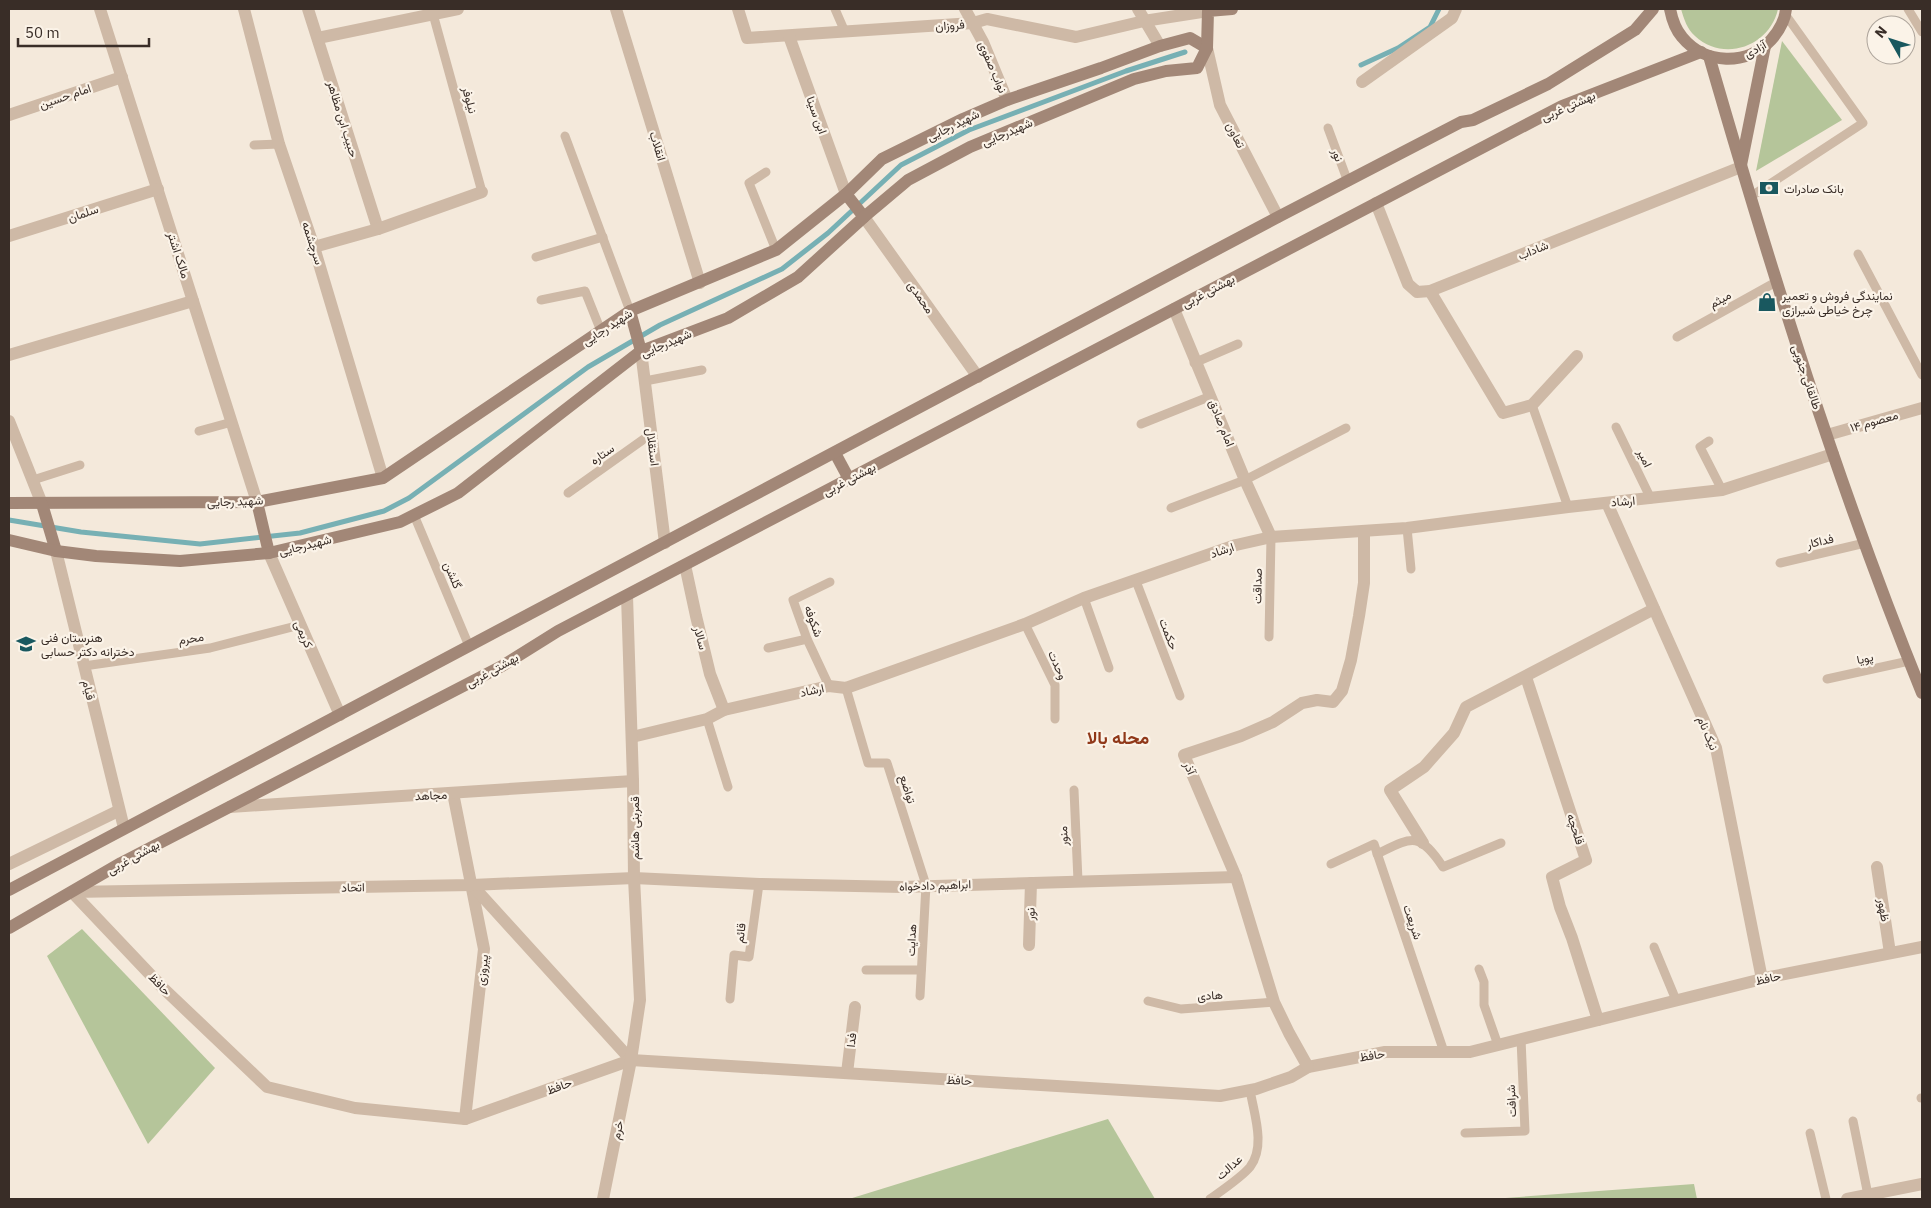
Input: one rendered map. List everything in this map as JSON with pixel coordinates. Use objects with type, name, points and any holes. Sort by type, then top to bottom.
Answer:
[{"type":"street","name":"مالک اشتر","points":[[100,9],[258,502]]},
{"type":"street","name":"سرچشمه","points":[[244,9],[279,144],[314,247],[383,478]]},
{"type":"street","name":"حبیب ابن مظاهر","points":[[308,9],[378,229]]},
{"type":"street","points":[[318,38],[458,9]]},
{"type":"street","name":"انقلاب","points":[[616,9],[700,283]]},
{"type":"street","name":"فروزان","points":[[738,9],[747,38],[973,23],[987,19],[1076,37],[1144,21],[1208,11]]},
{"type":"street","name":"نواب صفوی","points":[[965,9],[983,42],[1007,100]]},
{"type":"street","points":[[1138,9],[1160,46]]},
{"type":"street","points":[[1207,48],[1208,11],[1232,9]]},
{"type":"street","points":[[1362,82],[1452,18],[1456,9]]},
{"type":"street","points":[[9,890],[1278,217],[1461,122],[1473,120],[1548,84],[1636,30],[1653,9]]},
{"type":"street","points":[[1670,9],[1673,22],[1682,37],[1694,48],[1705,54]]},
{"type":"street","name":"آزادی","points":[[1705,54],[1728,59],[1748,56],[1765,46],[1778,32],[1787,10]]},
{"type":"street","name":"ابن سینا","points":[[789,36],[846,194]]},
{"type":"street","name":"شهید رجایی","points":[[9,503],[258,502],[383,478],[630,311],[776,250],[846,194],[882,160],[1007,100],[1160,46],[1190,38],[1207,48]]},
{"type":"street","points":[[1741,167],[1765,46]]},
{"type":"street","name":"شهیدرجایی","points":[[9,540],[56,551],[180,562],[269,553],[400,522],[458,493],[641,352],[728,318],[798,277],[908,180],[970,147],[1134,79],[1166,71],[1197,68],[1207,48]]},
{"type":"street","name":"تعاون","points":[[1207,48],[1220,105],[1278,217]]},
{"type":"street","name":"طالقانی جنوبی","points":[[1705,54],[1776,282],[1833,454],[1922,693]]},
{"type":"street","name":"بهشتی غربی","points":[[9,928],[121,863],[502,666],[558,631],[1562,106],[1705,54]]},
{"type":"street","name":"امام حسین","points":[[9,115],[122,77]]},
{"type":"street","name":"شاداب","points":[[1430,291],[1741,167]]},
{"type":"street","name":"سلمان","points":[[9,236],[158,189]]},
{"type":"street","points":[[314,247],[378,229],[482,192]]},
{"type":"street","points":[[846,194],[864,217]]},
{"type":"street","points":[[1376,203],[1408,284],[1417,292],[1430,291],[1502,413],[1532,405],[1577,356]]},
{"type":"street","name":"محمدی","points":[[864,217],[978,377]]},
{"type":"street","points":[[9,355],[193,301]]},
{"type":"street","name":"امام صادق","points":[[1174,309],[1194,363],[1211,396],[1244,480],[1271,537]]},
{"type":"street","points":[[630,311],[641,352]]},
{"type":"street","name":"استقلال","points":[[641,352],[665,542]]},
{"type":"street","name":"۱۴ معصوم","points":[[1827,435],[1922,408]]},
{"type":"street","points":[[9,421],[42,504],[56,551]]},
{"type":"street","points":[[835,453],[849,479]]},
{"type":"street","name":"ارشاد","points":[[632,736],[707,719],[724,710],[829,686],[846,688],[1025,624],[1084,598],[1236,545],[1271,537],[1407,528],[1568,506],[1651,499],[1722,490],[1833,454]]},
{"type":"street","points":[[258,502],[269,553]]},
{"type":"street","name":"نیک نام","points":[[1607,503],[1716,748],[1762,979]]},
{"type":"street","name":"آذر","points":[[1308,1067],[1289,1034],[1274,1002],[1236,877],[1184,755],[1241,736],[1273,722],[1302,703],[1317,700],[1333,702],[1342,691],[1350,660],[1364,583],[1364,531]]},
{"type":"street","name":"قیام","points":[[56,551],[118,811],[124,828]]},
{"type":"street","name":"کریمی","points":[[269,553],[340,716]]},
{"type":"street","name":"سالار","points":[[685,565],[710,674],[724,710]]},
{"type":"street","name":"قمربنی هاشم","points":[[627,596],[632,736],[634,878],[640,1000],[631,1060]]},
{"type":"street","points":[[1423,843],[1390,790],[1424,766],[1454,733],[1466,707],[1654,608]]},
{"type":"street","name":"قلحچه","points":[[1526,677],[1586,860],[1552,877],[1560,907],[1575,946],[1598,1020]]},
{"type":"street","name":"مجاهد","points":[[228,807],[633,781]]},
{"type":"street","name":"پیروزی","points":[[453,794],[484,949],[465,1119]]},
{"type":"street","points":[[9,864],[118,811]]},
{"type":"street","name":"ظهور","points":[[1877,867],[1890,954]]},
{"type":"street","name":"ابراهیم دادخواه","points":[[634,878],[759,884],[902,887],[1236,877]]},
{"type":"street","name":"اتحاد","points":[[72,892],[472,885],[634,878]]},
{"type":"street","name":"نور","points":[[1029,945],[1031,883]]},
{"type":"street","points":[[472,885],[631,1060]]},
{"type":"street","name":"حافظ","points":[[72,892],[163,988],[267,1087],[355,1108],[465,1119],[631,1060],[1220,1096],[1250,1090],[1291,1077],[1308,1067],[1385,1052],[1470,1052],[1762,979],[1922,947]]},
{"type":"street","name":"فدا","points":[[848,1073],[855,1007]]},
{"type":"street","name":"خرم","points":[[603,1199],[631,1060]]},
{"type":"street","points":[[1847,1199],[1869,1197],[1922,1184]]},
{"type":"lane","points":[[835,9],[845,32]]},
{"type":"lane","points":[[1908,9],[1922,32]]},
{"type":"lane","points":[[1750,197],[1863,123],[1787,10]]},
{"type":"lane","name":"نیلوفر","points":[[433,14],[482,192]]},
{"type":"lane","name":"نور","points":[[1328,128],[1348,182]]},
{"type":"lane","points":[[565,136],[630,311]]},
{"type":"lane","points":[[254,145],[279,144]]},
{"type":"lane","points":[[766,172],[749,183],[776,250]]},
{"type":"lane","points":[[536,257],[603,237]]},
{"type":"lane","points":[[1858,254],[1922,375]]},
{"type":"lane","name":"میثم","points":[[1677,337],[1776,282]]},
{"type":"lane","points":[[541,300],[586,291],[601,331]]},
{"type":"lane","points":[[1194,363],[1238,344]]},
{"type":"lane","points":[[645,381],[702,370]]},
{"type":"lane","points":[[1141,424],[1211,396]]},
{"type":"lane","points":[[1532,405],[1568,506]]},
{"type":"lane","points":[[200,432],[232,422]]},
{"type":"lane","name":"امیر","points":[[1616,427],[1651,499]]},
{"type":"lane","points":[[1171,508],[1244,480],[1346,428]]},
{"type":"lane","name":"ستاره","points":[[568,493],[651,434]]},
{"type":"lane","points":[[1709,441],[1700,447],[1722,490]]},
{"type":"lane","points":[[33,480],[80,465]]},
{"type":"lane","name":"گلشن","points":[[414,515],[469,646]]},
{"type":"lane","points":[[1407,528],[1411,569]]},
{"type":"lane","name":"صداقت","points":[[1269,637],[1271,537]]},
{"type":"lane","name":"فداکار","points":[[1780,563],[1866,543]]},
{"type":"lane","name":"حکمت","points":[[1136,581],[1180,696]]},
{"type":"lane","name":"شکوفه","points":[[829,686],[807,639],[793,600],[830,582]]},
{"type":"lane","points":[[1084,598],[1109,668]]},
{"type":"lane","name":"وحدت","points":[[1025,624],[1055,686],[1056,719]]},
{"type":"lane","name":"محرم","points":[[84,666],[210,648],[300,625]]},
{"type":"lane","points":[[768,648],[807,639]]},
{"type":"lane","name":"پویا","points":[[1827,680],[1909,661]]},
{"type":"lane","name":"تواضع","points":[[846,688],[868,763],[887,763],[926,885]]},
{"type":"lane","points":[[707,719],[728,787]]},
{"type":"lane","name":"منور","points":[[1074,790],[1078,881]]},
{"type":"lane","points":[[1331,864],[1374,844],[1377,854],[1410,839],[1423,843],[1435,854],[1443,867],[1501,843]]},
{"type":"lane","name":"شریعت","points":[[1377,854],[1444,1052]]},
{"type":"lane","name":"قائم","points":[[730,999],[734,955],[749,957],[759,884]]},
{"type":"lane","name":"هدایت","points":[[920,996],[926,885]]},
{"type":"lane","points":[[1654,947],[1676,1000]]},
{"type":"lane","points":[[1479,969],[1484,982],[1484,1005],[1498,1045]]},
{"type":"lane","points":[[866,970],[921,970]]},
{"type":"lane","name":"هادی","points":[[1148,1001],[1181,1009],[1274,1002]]},
{"type":"lane","name":"شرافت","points":[[1465,1133],[1525,1131],[1521,1039]]},
{"type":"lane","name":"عدالت","points":[[1210,1199],[1250,1167],[1258,1152],[1258,1135],[1250,1090]]},
{"type":"lane","points":[[1853,1121],[1869,1197]]},
{"type":"lane","points":[[1810,1133],[1826,1199]]},
{"type":"green space","points":[[1681,9],[1778,9],[1766,33],[1756,41],[1732,49],[1719,48],[1707,44],[1695,36],[1688,27]]},
{"type":"green space","points":[[1782,41],[1842,120],[1756,171]]},
{"type":"green space","points":[[82,929],[215,1068],[148,1144],[47,956]]},
{"type":"green space","points":[[1108,1119],[1155,1199],[849,1199]]},
{"type":"green space","points":[[1694,1184],[1697,1199],[1492,1199]]},
{"type":"waterway","points":[[1361,65],[1398,48],[1430,27],[1439,9]]},
{"type":"waterway","points":[[9,520],[81,532],[200,544],[300,533],[384,511],[409,498],[588,367],[660,325],[782,269],[828,233],[901,165],[969,130],[1126,71],[1185,52]]},
{"type":"place","name":"بانک صادرات","points":[[1769,188]]},
{"type":"place","name":"نمایندگی فروش و تعمیر چرخ خیاطی شیرازی","points":[[1767,302]]},
{"type":"place","name":"هنرستان فنی دخترانه دکتر حسابی","points":[[26,644]]},
{"type":"district","name":"محله بالا","points":[[1118,737]]}]
